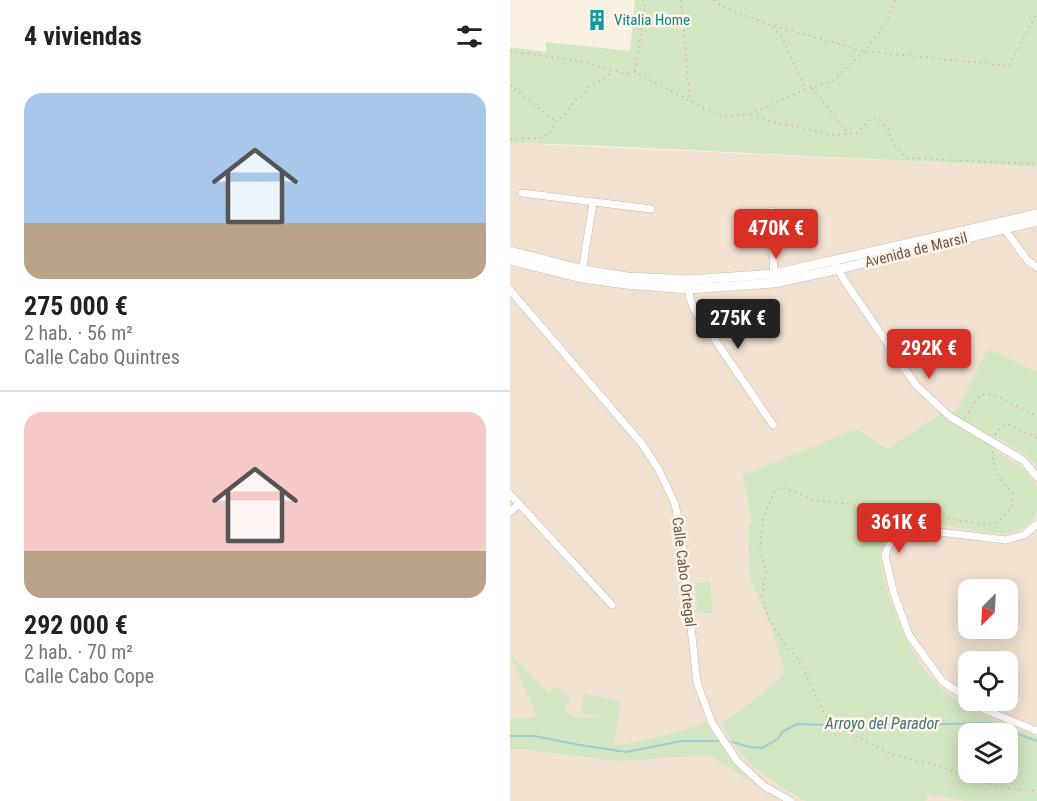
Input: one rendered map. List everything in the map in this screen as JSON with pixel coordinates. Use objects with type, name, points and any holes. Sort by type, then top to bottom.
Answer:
[{"type":"street","points":[[522,193],[651,209]]},
{"type":"street","points":[[582,274],[593,203]]},
{"type":"street","points":[[771,211],[774,278]]},
{"type":"street","name":"Avenida de Marsil","points":[[511,259],[582,274],[688,284],[774,278],[837,265],[1037,214]]},
{"type":"street","name":"Avenida de Marsil","points":[[1001,225],[1037,221]]},
{"type":"street","points":[[1001,225],[1028,261],[1037,267]]},
{"type":"street","points":[[837,265],[844,280],[916,384],[949,416],[1024,461],[1037,477]]},
{"type":"street","points":[[688,284],[694,309],[773,424]]},
{"type":"street","name":"Calle Cabo Ortegal","points":[[510,290],[642,444],[658,470],[675,504],[681,534],[697,683],[712,723],[737,761],[764,786],[791,801]]},
{"type":"street","points":[[510,494],[612,605]]},
{"type":"street","points":[[510,512],[519,504]]},
{"type":"street","points":[[958,692],[942,681],[909,635],[893,591],[885,555],[890,543],[900,534],[913,529],[1006,540],[1024,536],[1037,524]]},
{"type":"street","points":[[988,711],[1037,731]]},
{"type":"path","points":[[634,72],[646,0]]},
{"type":"path","points":[[681,0],[690,101]]},
{"type":"path","points":[[714,0],[721,6],[770,25],[865,51],[1009,66],[1037,12]]},
{"type":"path","points":[[510,51],[578,61],[622,73],[634,72],[724,116],[749,114],[805,89],[831,82],[865,51],[886,24],[895,0]]},
{"type":"path","points":[[770,25],[782,37],[805,89]]},
{"type":"path","points":[[510,139],[541,138],[550,133],[556,121],[564,116],[576,99],[583,95],[589,87],[607,77],[613,70]]},
{"type":"path","points":[[510,85],[556,121]]},
{"type":"path","points":[[811,87],[848,133]]},
{"type":"path","points":[[749,114],[770,122],[836,136],[855,134],[872,118],[879,119],[888,129],[892,142],[906,158],[1037,164]]},
{"type":"path","points":[[963,425],[967,414],[981,395],[993,394],[1037,416]]},
{"type":"shaded area","points":[[510,143],[1037,167],[1037,801],[510,801]]},
{"type":"green space","points":[[635,0],[1037,0],[1037,167],[510,143],[510,47],[546,52],[546,42],[630,51]]},
{"type":"green space","points":[[988,349],[1037,372],[1037,465],[997,437],[993,450],[1019,466],[1034,482],[1037,489],[1037,507],[1031,521],[1026,527],[1006,533],[992,533],[941,524],[910,523],[889,535],[883,544],[880,562],[891,602],[913,651],[927,673],[958,702],[958,711],[975,711],[1000,723],[958,723],[958,783],[1018,783],[1018,730],[1037,737],[1037,801],[966,801],[927,794],[925,801],[806,801],[781,787],[754,767],[721,724],[762,694],[785,673],[773,631],[750,578],[748,524],[752,523],[743,475],[857,429],[887,449],[939,415],[956,411]]},
{"type":"green space","points":[[710,582],[712,613],[697,613],[695,583]]},
{"type":"green space","points":[[510,654],[549,693],[556,686],[571,700],[564,708],[573,717],[610,718],[581,713],[584,694],[621,701],[613,746],[660,737],[705,722],[732,761],[750,782],[710,755],[617,761],[510,749],[510,719],[537,717]]},
{"type":"waterway","name":"Arroyo del Parador","points":[[732,742],[762,748],[778,739],[782,732],[797,724],[862,726],[989,723],[1037,741]]},
{"type":"waterway","name":"Arroyo del Parador","points":[[510,736],[534,736],[626,752],[682,741],[718,741]]},
{"type":"place","name":"Vitalia Home","points":[[597,20]]}]
